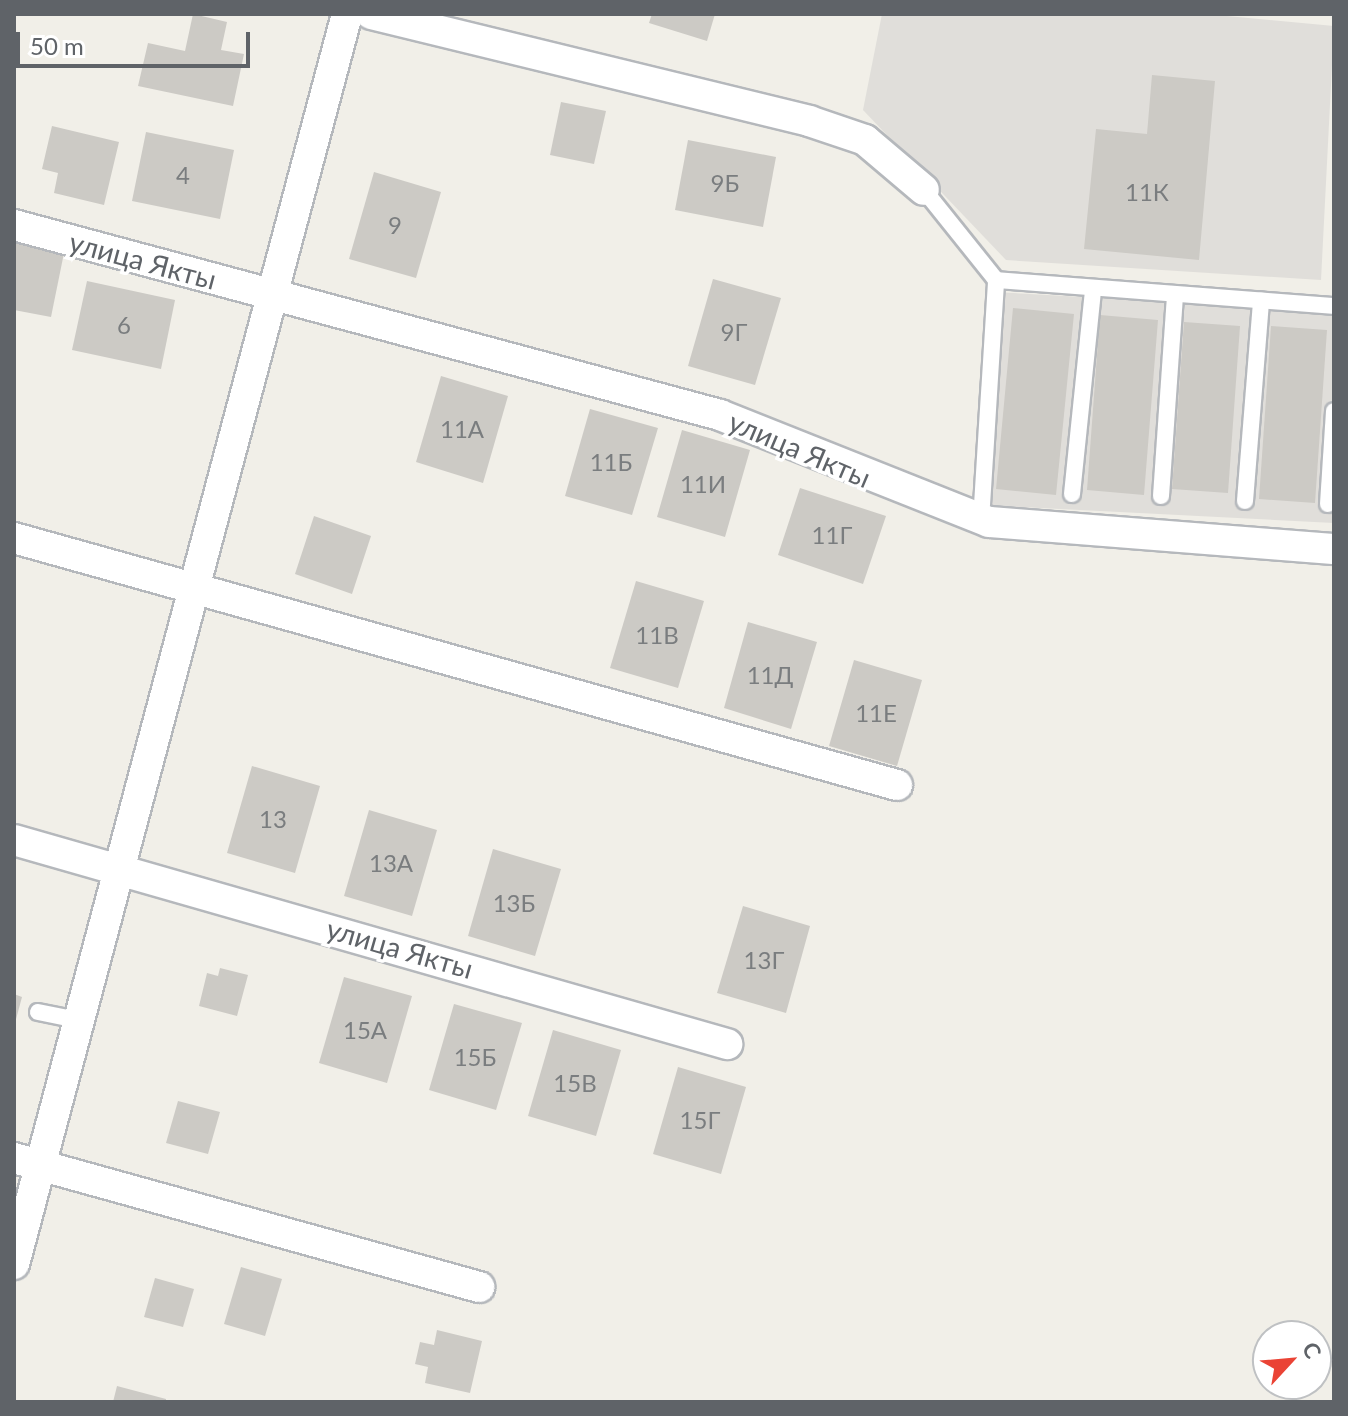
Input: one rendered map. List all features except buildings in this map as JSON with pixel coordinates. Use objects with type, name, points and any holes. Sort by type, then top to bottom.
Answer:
[{"type":"street","points":[[14,1264],[27,1162],[78,1020],[347,14]]},
{"type":"street","points":[[371,14],[809,121],[865,140],[924,190]]},
{"type":"street","name":"улица Якты","points":[[14,225],[720,415],[989,522],[1334,549]]},
{"type":"street","points":[[14,538],[192,585],[897,785]]},
{"type":"street","name":"улица Якты","points":[[14,840],[119,865],[727,1044]]},
{"type":"street","points":[[27,1162],[479,1287]]},
{"type":"lane","points":[[924,190],[996,280],[982,505]]},
{"type":"lane","points":[[996,280],[1093,290],[1334,306]]},
{"type":"lane","points":[[1072,494],[1093,290]]},
{"type":"lane","points":[[1161,496],[1175,295]]},
{"type":"lane","points":[[1245,501],[1261,301]]},
{"type":"lane","points":[[1328,504],[1334,411]]},
{"type":"lane","points":[[38,1012],[78,1020]]},
{"type":"shaded area","points":[[882,14],[1206,14],[1334,26],[1321,280],[1006,260],[863,110]]},
{"type":"shaded area","points":[[994,292],[1334,311],[1334,523],[982,505]]}]
